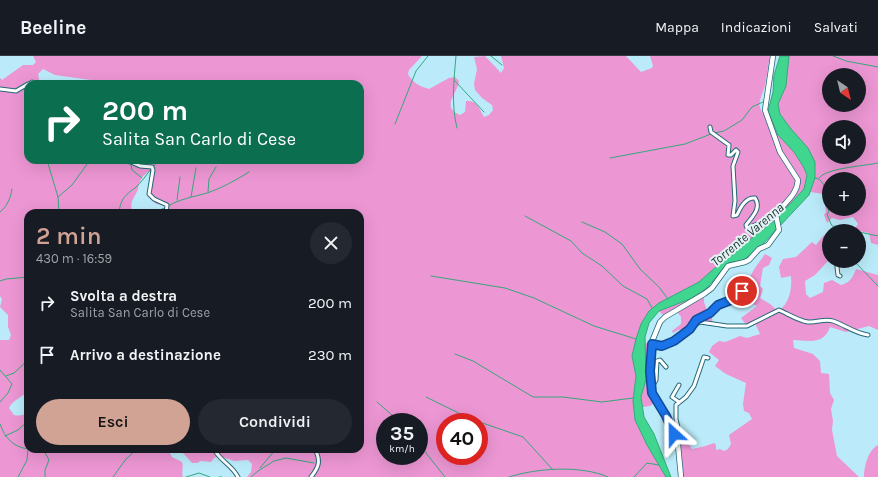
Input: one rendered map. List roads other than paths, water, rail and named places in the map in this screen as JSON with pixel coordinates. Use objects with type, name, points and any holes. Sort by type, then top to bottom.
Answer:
[{"type":"street","points":[[710,127],[711,132],[729,145],[728,155],[731,155],[736,150],[738,152],[733,166],[735,201],[733,216],[737,216],[748,199],[755,198],[757,204],[755,213],[746,225],[747,228],[775,218],[792,197],[796,190],[798,180],[780,152],[766,110],[773,56]]},
{"type":"street","points":[[0,89],[16,91],[24,86]]},
{"type":"street","points":[[136,164],[140,166],[152,167],[153,170],[149,194],[154,199],[167,206],[167,209]]},
{"type":"street","points":[[681,477],[678,446],[666,416],[654,397],[650,371],[652,344],[660,322],[665,317],[696,300],[711,289],[728,266],[744,262],[755,255],[759,249],[768,245],[779,230],[775,218]]},
{"type":"street","points":[[837,268],[838,275],[840,276]]},
{"type":"street","points":[[693,327],[696,320],[710,313],[718,305],[739,297],[742,291]]},
{"type":"street","points":[[652,344],[662,346],[669,344],[684,335],[700,322],[727,326],[747,326],[779,310],[810,323],[824,320],[832,321],[851,331],[868,335]]},
{"type":"street","points":[[678,446],[681,440],[676,405],[686,397],[694,386],[704,357],[708,358]]},
{"type":"street","points":[[652,387],[656,380],[657,361],[660,360],[666,367]]},
{"type":"street","points":[[679,385],[672,397],[679,402]]},
{"type":"street","points":[[216,453],[219,458],[231,466],[238,477]]},
{"type":"street","points":[[311,477],[317,470],[319,463],[316,453]]},
{"type":"waterway","points":[[395,124],[416,71],[428,56]]},
{"type":"waterway","points":[[456,56],[454,110],[457,128]]},
{"type":"waterway","points":[[491,56],[502,65]]},
{"type":"waterway","points":[[833,56],[846,61],[878,67]]},
{"type":"waterway","points":[[454,80],[484,112]]},
{"type":"waterway","points":[[714,133],[724,131],[742,120],[752,107],[763,102]]},
{"type":"waterway","points":[[610,158],[685,144],[711,134]]},
{"type":"waterway","points":[[819,178],[829,172],[878,163]]},
{"type":"waterway","points":[[48,164],[58,197],[59,209]]},
{"type":"waterway","points":[[58,197],[72,185],[87,164]]},
{"type":"waterway","points":[[131,164],[132,170],[142,178]]},
{"type":"waterway","points":[[208,192],[209,179],[216,167]]},
{"type":"waterway","points":[[120,209],[124,198],[139,184],[152,168]]},
{"type":"waterway","points":[[191,197],[196,168]]},
{"type":"waterway","points":[[168,206],[218,189],[249,172]]},
{"type":"waterway","points":[[177,200],[180,177]]},
{"type":"waterway","points":[[815,178],[819,179],[825,187],[829,212],[827,214],[831,224]]},
{"type":"waterway","points":[[0,212],[8,202],[12,189]]},
{"type":"waterway","points":[[525,216],[571,241],[582,253],[602,266],[623,286],[647,299],[652,308]]},
{"type":"waterway","points":[[582,222],[605,232],[622,244],[640,269],[659,287],[668,299]]},
{"type":"waterway","points":[[866,233],[878,236]]},
{"type":"waterway","points":[[861,268],[878,286]]},
{"type":"waterway","points":[[431,276],[505,288],[534,298],[594,326],[636,339]]},
{"type":"waterway","points":[[0,281],[24,277]]},
{"type":"waterway","points":[[455,354],[473,361],[533,397],[563,397],[602,402],[633,398]]},
{"type":"waterway","points":[[6,376],[14,373],[24,364]]},
{"type":"waterway","points":[[0,370],[12,384],[8,393],[0,402]]},
{"type":"waterway","points":[[426,397],[471,419],[523,437],[553,470]]},
{"type":"waterway","points":[[377,402],[390,413]]},
{"type":"waterway","points":[[0,424],[7,438],[14,444],[24,448]]},
{"type":"waterway","points":[[5,436],[18,430],[24,425]]},
{"type":"waterway","points":[[18,477],[27,460],[28,453]]},
{"type":"waterway","points":[[45,453],[49,460],[45,470],[45,477]]},
{"type":"waterway","points":[[113,477],[126,459],[133,453]]},
{"type":"waterway","points":[[260,468],[273,453]]},
{"type":"waterway","points":[[428,455],[445,477]]},
{"type":"waterway","points":[[258,471],[274,461],[286,458],[314,463]]},
{"type":"waterway","points":[[634,477],[647,463],[659,465]]},
{"type":"waterway","points":[[509,477],[532,472],[559,469],[585,471],[608,477]]},
{"type":"waterway","points":[[251,477],[258,471]]},
{"type":"waterway","points":[[186,477],[199,473],[210,477]]},
{"type":"water label","name":"Torrente Varenna","points":[[747,234]]}]
